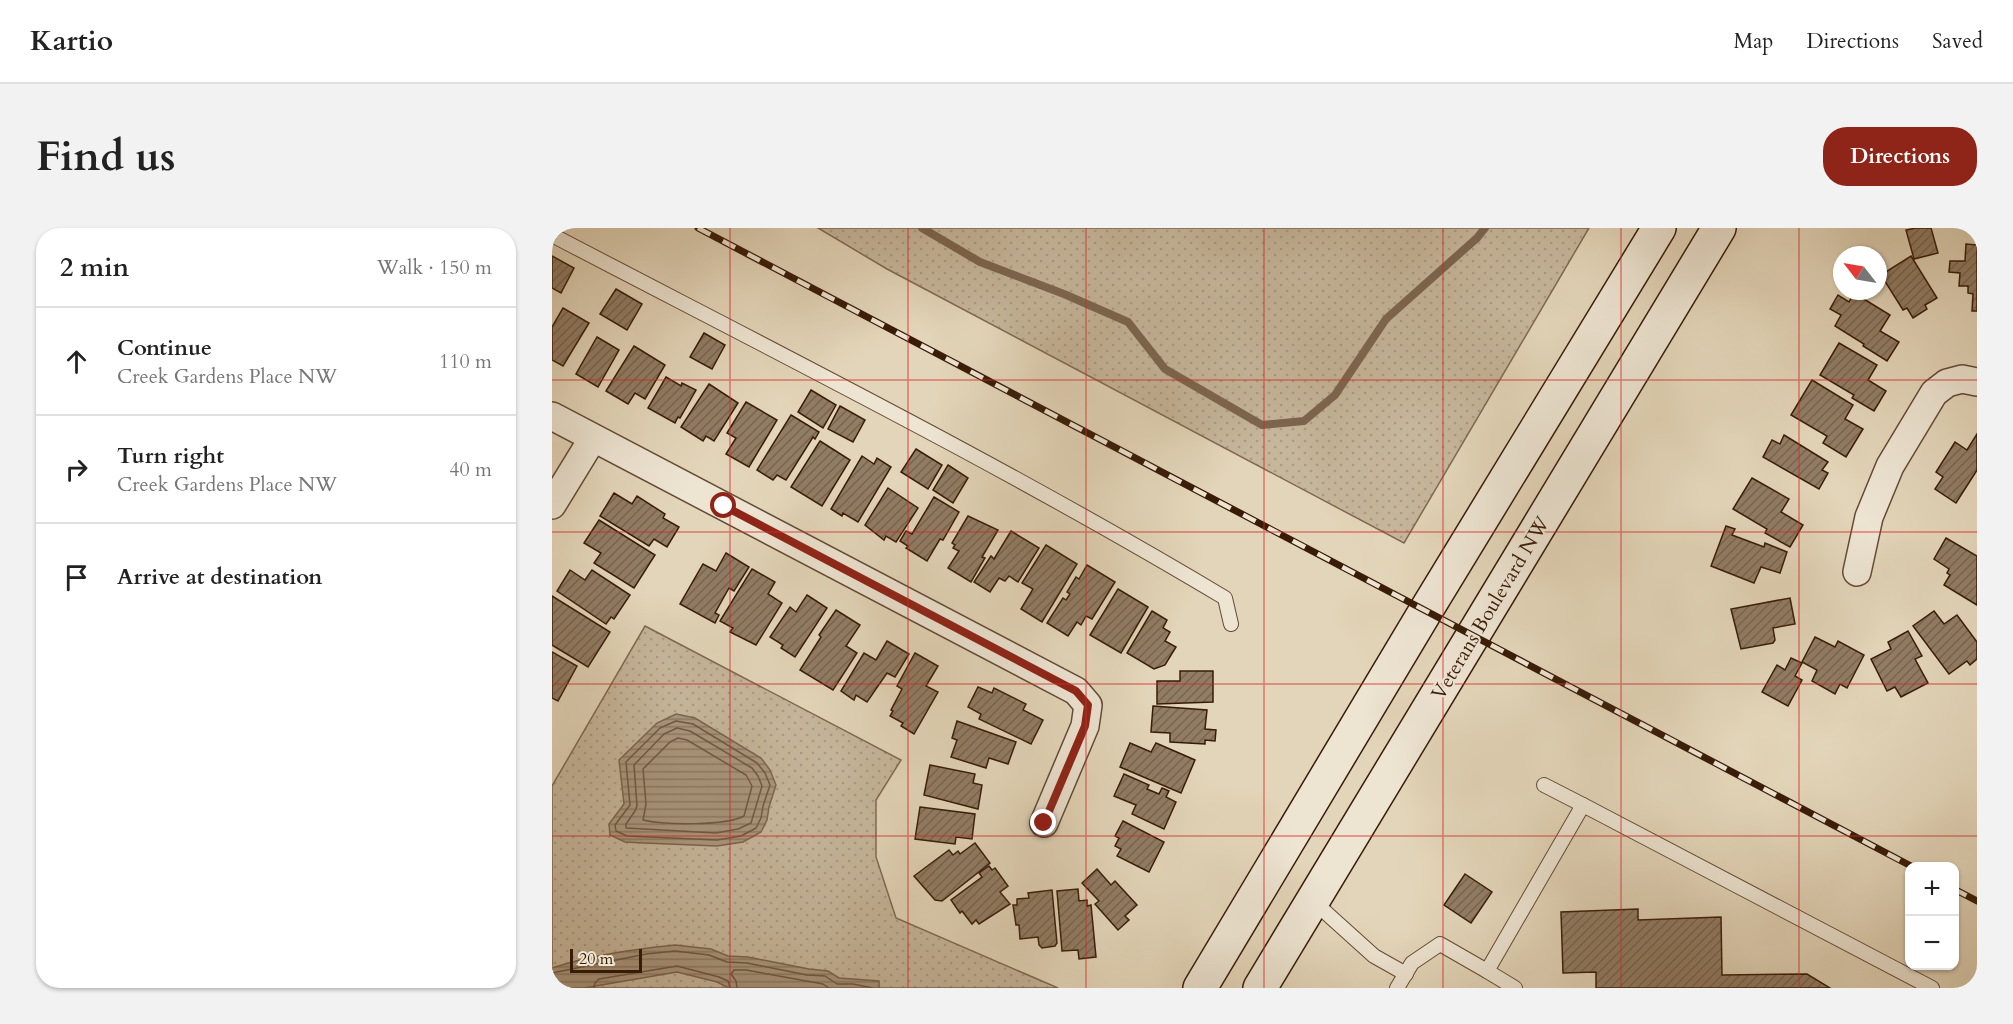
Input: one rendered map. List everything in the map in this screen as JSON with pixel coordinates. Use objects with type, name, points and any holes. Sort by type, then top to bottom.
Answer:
[{"type":"main road","points":[[1200,988],[1659,228]]},
{"type":"main road","name":"Veterans Boulevard NW","points":[[1260,988],[1719,228]]},
{"type":"street","points":[[1857,572],[1869,517],[1890,466],[1934,393],[1947,383],[1962,379],[1977,382]]},
{"type":"street","points":[[552,416],[1076,691],[1088,705],[1085,726],[1044,823]]},
{"type":"street","points":[[552,505],[593,438]]},
{"type":"lane","points":[[552,235],[1118,534],[1225,598],[1231,624]]},
{"type":"lane","points":[[1544,785],[1932,988]]},
{"type":"lane","points":[[1487,971],[1583,805]]},
{"type":"lane","points":[[1313,901],[1374,956],[1406,974]]},
{"type":"lane","points":[[1397,988],[1412,963],[1440,944],[1515,988]]},
{"type":"shaded area","points":[[818,228],[1589,228],[1404,543],[887,269]]},
{"type":"shaded area","points":[[645,626],[901,760],[876,800],[876,857],[896,918],[1058,988],[552,988],[552,786]]},
{"type":"water","points":[[676,714],[695,718],[761,758],[770,770],[776,785],[767,820],[761,832],[743,842],[717,846],[625,842],[610,835],[609,824],[624,804],[619,760],[657,723]]},
{"type":"water","points":[[675,945],[711,949],[728,956],[748,957],[828,971],[839,978],[879,981],[879,988],[729,988],[717,982],[677,972],[584,988],[552,988],[552,968],[613,953]]},
{"type":"building","points":[[1931,228],[1938,253],[1914,259],[1906,230]]},
{"type":"building","points":[[1966,244],[1977,245],[1977,311],[1972,311],[1973,294],[1968,293],[1968,286],[1959,286],[1960,273],[1949,272],[1950,261],[1965,261]]},
{"type":"building","points":[[552,256],[574,268],[561,293],[552,288]]},
{"type":"building","points":[[1911,256],[1937,298],[1925,305],[1927,309],[1913,318],[1907,308],[1903,310],[1887,285],[1887,271]]},
{"type":"building","points":[[616,289],[642,304],[627,330],[600,314]]},
{"type":"building","points":[[1835,300],[1849,302],[1850,300],[1865,300],[1890,315],[1880,331],[1899,342],[1887,361],[1835,326],[1841,315],[1830,309]]},
{"type":"building","points":[[563,308],[589,323],[563,366],[552,360],[552,327]]},
{"type":"building","points":[[704,333],[725,345],[712,369],[690,357]]},
{"type":"building","points":[[597,337],[619,350],[598,387],[576,374]]},
{"type":"building","points":[[1839,343],[1877,365],[1868,380],[1886,391],[1874,411],[1852,398],[1854,395],[1820,375]]},
{"type":"building","points":[[634,346],[665,365],[645,399],[635,393],[628,404],[606,391]]},
{"type":"building","points":[[666,377],[681,386],[682,383],[696,390],[675,423],[648,408]]},
{"type":"building","points":[[1812,380],[1853,405],[1845,419],[1863,429],[1846,457],[1823,443],[1827,436],[1791,415]]},
{"type":"building","points":[[709,384],[738,403],[714,441],[706,436],[703,441],[681,427]]},
{"type":"building","points":[[811,390],[836,405],[823,428],[798,412]]},
{"type":"building","points":[[746,402],[777,420],[749,467],[726,454],[736,438],[727,433]]},
{"type":"building","points":[[840,406],[865,420],[853,442],[828,429]]},
{"type":"building","points":[[791,415],[819,432],[815,439],[813,437],[786,480],[777,475],[773,480],[757,470]]},
{"type":"building","points":[[1977,434],[1977,470],[1956,503],[1935,489],[1943,477],[1936,472],[1955,442],[1967,450]]},
{"type":"building","points":[[1784,435],[1828,462],[1822,470],[1828,473],[1819,489],[1763,457],[1772,440],[1780,444]]},
{"type":"building","points":[[820,441],[850,460],[822,506],[791,487]]},
{"type":"building","points":[[916,449],[942,465],[928,489],[901,472]]},
{"type":"building","points":[[862,456],[874,464],[877,458],[891,467],[858,522],[831,509]]},
{"type":"building","points":[[948,465],[968,478],[953,503],[933,490]]},
{"type":"building","points":[[1752,478],[1789,499],[1781,512],[1803,525],[1790,547],[1765,533],[1767,529],[1733,509]]},
{"type":"building","points":[[888,488],[918,508],[896,542],[886,536],[884,540],[865,525]]},
{"type":"building","points":[[614,493],[632,504],[637,496],[665,514],[663,518],[679,527],[667,547],[654,539],[649,546],[600,516]]},
{"type":"building","points":[[934,497],[959,512],[943,540],[940,539],[927,561],[906,548],[908,546],[900,541],[906,531],[912,534]]},
{"type":"building","points":[[968,516],[998,530],[971,582],[948,568],[959,551],[953,548],[955,545],[952,543]]},
{"type":"building","points":[[599,520],[655,555],[634,588],[594,563],[601,553],[584,543]]},
{"type":"building","points":[[1726,526],[1735,529],[1732,535],[1764,547],[1765,543],[1787,552],[1780,573],[1761,567],[1754,583],[1711,566]]},
{"type":"building","points":[[1011,531],[1039,548],[1018,582],[1009,576],[1005,581],[999,578],[990,592],[974,582],[991,556],[994,559]]},
{"type":"building","points":[[1946,538],[1977,556],[1977,605],[1944,585],[1950,575],[1947,573],[1949,569],[1934,559]]},
{"type":"building","points":[[1046,545],[1077,564],[1042,622],[1021,609],[1033,589],[1022,583]]},
{"type":"building","points":[[726,553],[749,567],[734,591],[729,588],[715,613],[719,615],[715,623],[680,604],[703,564],[716,571]]},
{"type":"building","points":[[1087,565],[1115,582],[1092,619],[1086,616],[1081,625],[1077,622],[1068,636],[1047,623],[1063,598],[1066,600],[1070,594],[1067,592],[1076,577],[1079,579]]},
{"type":"building","points":[[752,569],[775,582],[768,594],[782,603],[756,645],[730,632],[733,628],[720,621]]},
{"type":"building","points":[[570,570],[585,580],[592,570],[630,595],[614,619],[611,617],[606,624],[557,591]]},
{"type":"building","points":[[1118,589],[1148,607],[1121,653],[1090,635]]},
{"type":"building","points":[[807,595],[827,608],[795,657],[781,648],[783,645],[770,637],[790,607],[796,612]]},
{"type":"building","points":[[552,596],[610,632],[588,667],[552,645]]},
{"type":"building","points":[[1790,598],[1795,624],[1773,628],[1775,640],[1773,643],[1741,649],[1731,609]]},
{"type":"building","points":[[836,610],[860,625],[846,646],[857,653],[833,690],[800,670]]},
{"type":"building","points":[[1152,611],[1167,620],[1163,628],[1170,632],[1165,641],[1176,647],[1165,665],[1154,669],[1127,653]]},
{"type":"building","points":[[1934,611],[1944,624],[1957,615],[1977,642],[1977,659],[1970,665],[1967,661],[1949,674],[1913,626]]},
{"type":"building","points":[[1908,631],[1922,656],[1915,659],[1928,683],[1901,697],[1895,687],[1887,691],[1871,659],[1891,649],[1888,642]]},
{"type":"building","points":[[1815,637],[1835,647],[1838,641],[1864,655],[1847,688],[1840,684],[1835,694],[1812,681],[1817,670],[1802,662]]},
{"type":"building","points":[[887,641],[909,654],[895,677],[887,673],[867,702],[856,695],[854,700],[841,691],[864,653],[876,660]]},
{"type":"building","points":[[552,652],[577,666],[558,701],[552,698]]},
{"type":"building","points":[[915,653],[938,666],[926,686],[938,692],[914,734],[901,726],[903,723],[890,716],[902,689],[897,686]]},
{"type":"building","points":[[1791,658],[1802,663],[1795,676],[1802,680],[1788,706],[1762,692],[1777,665],[1785,670]]},
{"type":"building","points":[[1180,671],[1213,671],[1213,702],[1157,704],[1157,681],[1180,681]]},
{"type":"building","points":[[978,687],[992,693],[994,688],[1026,704],[1023,710],[1043,720],[1031,744],[979,719],[981,714],[968,707]]},
{"type":"building","points":[[1153,706],[1207,710],[1205,729],[1216,730],[1215,741],[1205,740],[1205,744],[1170,742],[1170,733],[1151,732]]},
{"type":"building","points":[[957,721],[1016,742],[1008,764],[989,758],[986,768],[951,757],[957,740],[952,738]]},
{"type":"building","points":[[1130,743],[1151,752],[1156,743],[1195,760],[1181,793],[1120,767]]},
{"type":"building","points":[[930,765],[975,774],[973,783],[982,785],[978,809],[924,795]]},
{"type":"building","points":[[1124,774],[1149,785],[1147,789],[1159,794],[1162,788],[1169,791],[1166,797],[1176,802],[1164,829],[1132,814],[1136,805],[1114,796]]},
{"type":"building","points":[[920,807],[975,814],[972,839],[956,837],[955,844],[915,839]]},
{"type":"building","points":[[1123,821],[1164,842],[1149,872],[1117,856],[1121,849],[1115,846],[1119,838],[1115,836]]},
{"type":"building","points":[[975,843],[990,863],[942,901],[935,900],[914,876],[949,850],[953,855],[958,851],[960,854]]},
{"type":"building","points":[[989,866],[992,870],[995,868],[1008,886],[1000,892],[1010,904],[979,924],[976,920],[972,924],[951,900],[982,877],[979,873]]},
{"type":"building","points":[[1097,869],[1111,885],[1115,881],[1137,905],[1125,916],[1129,920],[1118,930],[1095,904],[1099,901],[1082,883]]},
{"type":"building","points":[[1465,874],[1492,892],[1471,923],[1444,905]]},
{"type":"building","points":[[1078,889],[1079,901],[1087,900],[1087,906],[1091,905],[1096,957],[1079,959],[1078,950],[1062,951],[1057,891]]},
{"type":"building","points":[[1052,890],[1057,943],[1055,946],[1042,948],[1038,937],[1020,939],[1019,925],[1016,925],[1013,905],[1017,905],[1017,899],[1029,898],[1028,893]]},
{"type":"building","points":[[1638,909],[1638,920],[1721,917],[1722,975],[1807,974],[1830,988],[1596,988],[1596,972],[1563,973],[1561,912]]},
{"type":"waterway","points":[[922,228],[980,262],[1064,294],[1128,322],[1165,369],[1262,425],[1304,421],[1335,395],[1386,319],[1477,238],[1485,228]]},
{"type":"railway","points":[[698,228],[1905,863]]},
{"type":"railway","points":[[1959,892],[1977,901]]},
{"type":"route","points":[[724,506],[1076,691],[1088,705],[1085,726],[1044,823]]}]
